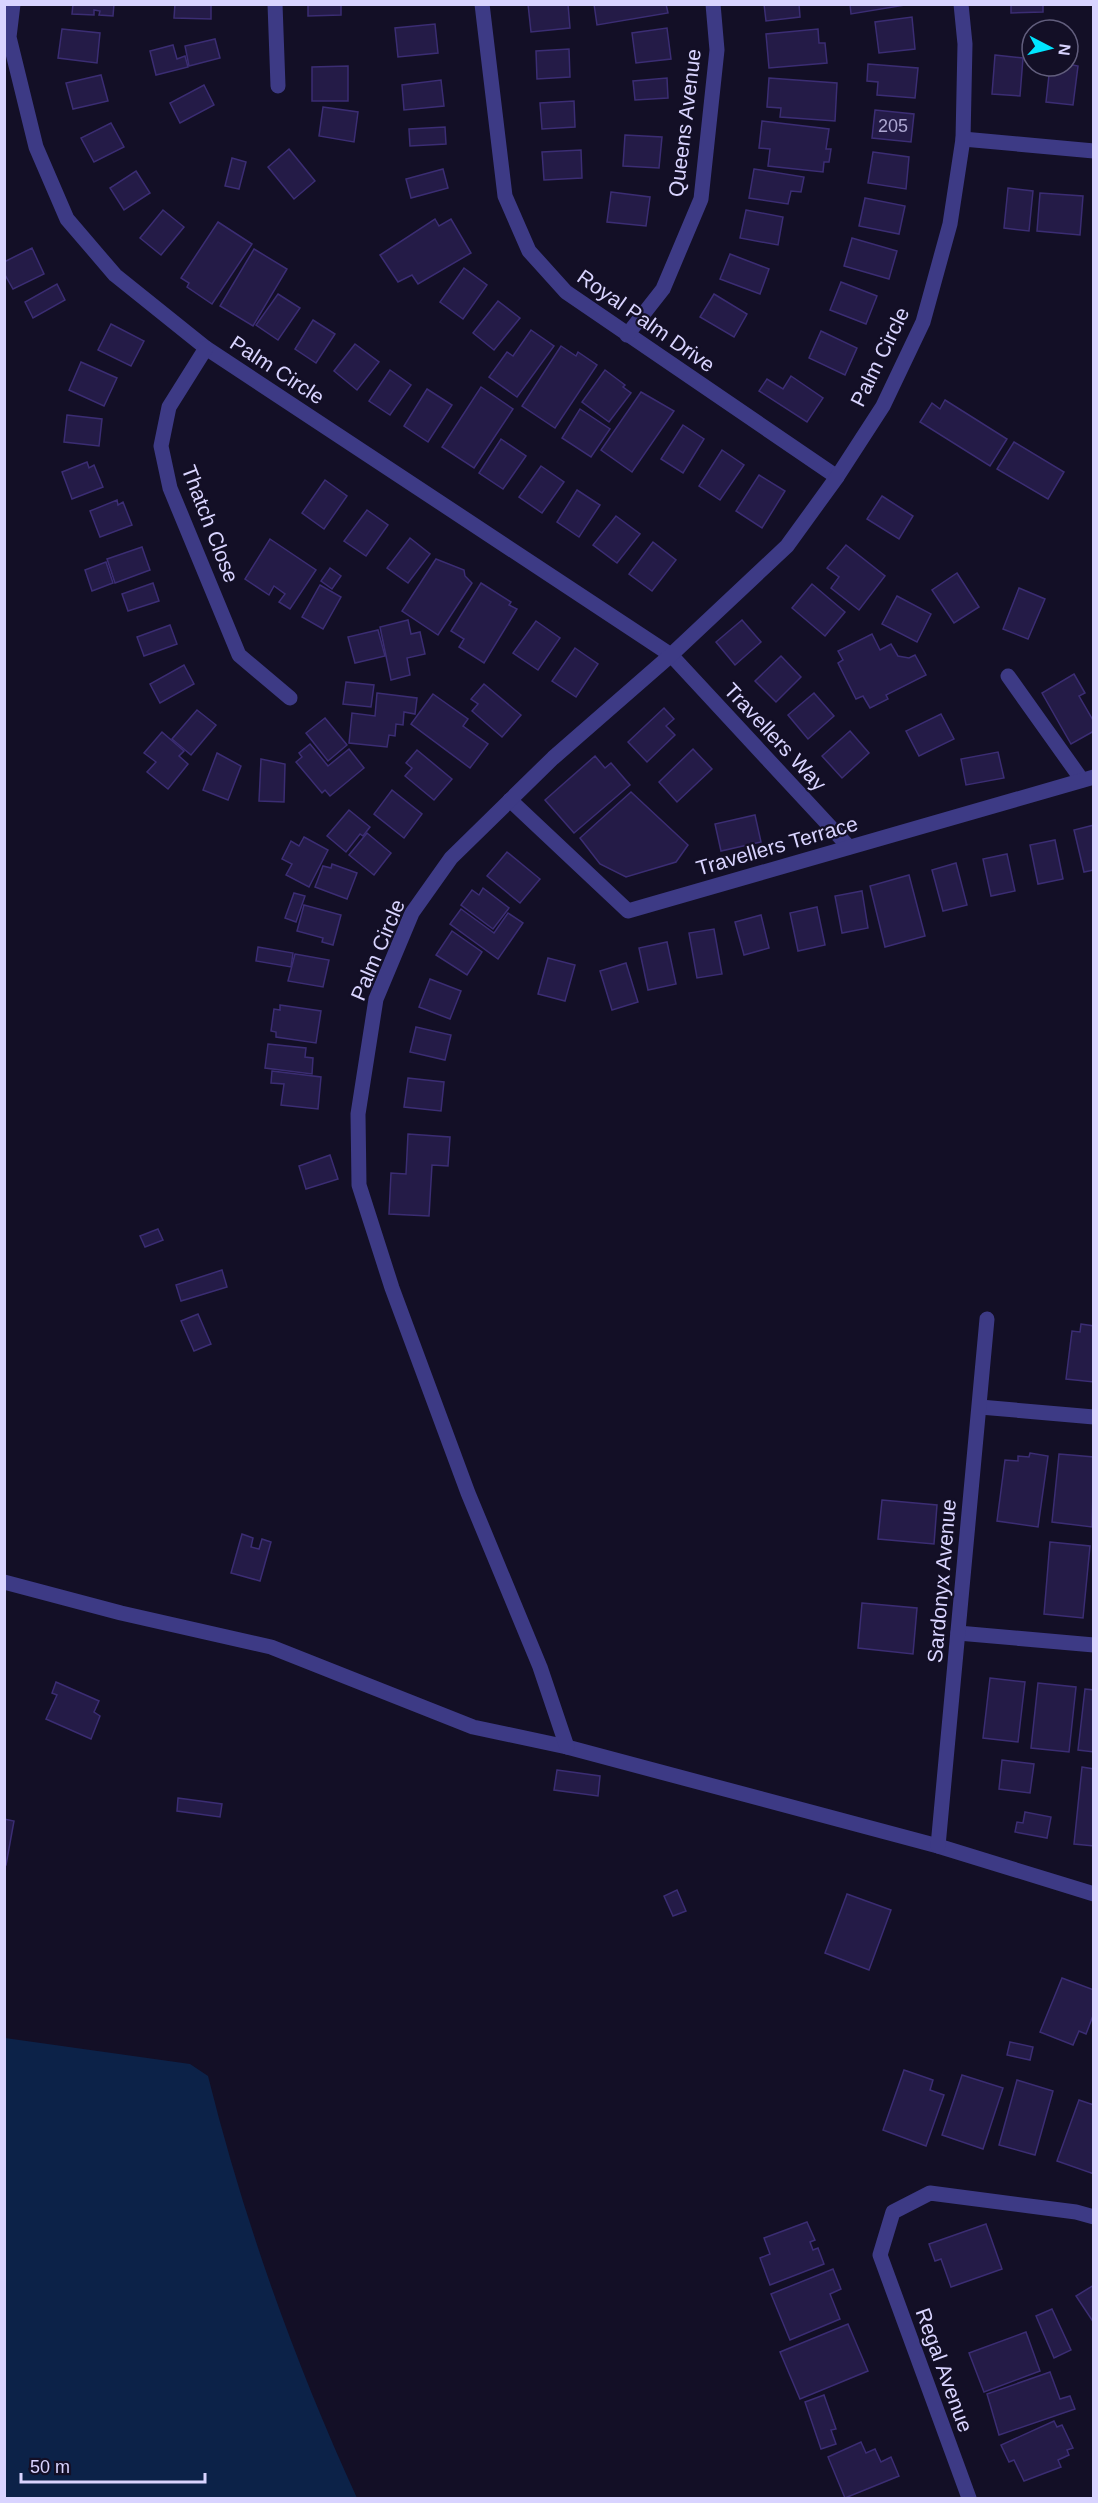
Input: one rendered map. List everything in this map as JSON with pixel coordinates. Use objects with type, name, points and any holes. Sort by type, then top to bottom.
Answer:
[{"type":"street","name":"Palm Circle","points":[[13,4],[9,37],[36,147],[67,219],[115,275],[206,348],[671,655]]},
{"type":"street","points":[[275,4],[278,86]]},
{"type":"street","name":"Royal Palm Drive","points":[[482,4],[505,196],[529,250],[566,292],[837,477]]},
{"type":"street","name":"Queens Avenue","points":[[627,335],[663,289],[701,199],[717,50],[713,4]]},
{"type":"street","name":"Palm Circle","points":[[567,1747],[540,1667],[468,1493],[392,1288],[359,1185],[358,1114],[376,999],[412,913],[452,858],[553,758],[671,655],[787,546],[837,477],[883,406],[923,322],[950,224],[963,139],[965,44],[961,4]]},
{"type":"street","points":[[963,139],[1094,151]]},
{"type":"street","name":"Thatch Close","points":[[206,348],[169,407],[161,446],[170,488],[239,655],[290,698]]},
{"type":"street","name":"Travellers Way","points":[[671,655],[849,847]]},
{"type":"street","points":[[1008,676],[1088,779]]},
{"type":"street","name":"Travellers Terrace","points":[[510,800],[628,911],[1088,779]]},
{"type":"street","name":"Sardonyx Avenue","points":[[938,1846],[987,1319]]},
{"type":"street","points":[[980,1407],[1094,1417]]},
{"type":"street","points":[[4,1582],[121,1613],[271,1647],[473,1727],[567,1747],[938,1846],[1094,1894]]},
{"type":"street","points":[[958,1633],[1094,1645]]},
{"type":"street","name":"Regal Avenue","points":[[969,2499],[880,2255],[893,2212],[930,2193],[1076,2212],[1094,2217]]},
{"type":"water","points":[[5,2038],[190,2064],[208,2076],[238,2184],[273,2291],[313,2396],[357,2498],[5,2498]]},
{"type":"building","points":[[73,4],[114,4],[113,16],[99,15],[100,11],[94,10],[94,15],[72,14]]},
{"type":"building","points":[[175,4],[211,4],[211,19],[174,18]]},
{"type":"building","points":[[308,4],[341,4],[341,15],[308,16]]},
{"type":"building","points":[[528,4],[568,4],[570,28],[531,32]]},
{"type":"building","points":[[594,4],[666,4],[668,13],[597,25]]},
{"type":"building","points":[[764,4],[799,4],[800,17],[766,21]]},
{"type":"building","points":[[850,4],[911,4],[851,14]]},
{"type":"building","points":[[1011,4],[1043,4],[1043,12],[1011,13]]},
{"type":"building","points":[[912,17],[915,49],[879,53],[875,22]]},
{"type":"building","points":[[435,24],[438,53],[398,57],[395,28]]},
{"type":"building","points":[[667,28],[671,59],[636,63],[632,33]]},
{"type":"building","points":[[62,29],[100,33],[97,63],[58,58]]},
{"type":"building","points":[[818,29],[819,43],[825,43],[827,63],[769,68],[766,34]]},
{"type":"building","points":[[215,39],[220,58],[189,66],[185,46]]},
{"type":"building","points":[[173,45],[177,59],[185,56],[188,67],[156,75],[150,51]]},
{"type":"building","points":[[569,49],[570,77],[537,79],[536,51]]},
{"type":"building","points":[[995,55],[1020,58],[1020,96],[992,94]]},
{"type":"building","points":[[868,64],[918,68],[915,98],[877,95],[878,82],[867,81]]},
{"type":"building","points":[[348,66],[348,101],[312,101],[312,67]]},
{"type":"building","points":[[101,75],[108,101],[73,109],[66,83]]},
{"type":"building","points":[[667,78],[668,98],[635,100],[633,81]]},
{"type":"building","points":[[769,78],[837,83],[835,121],[780,117],[781,108],[767,107]]},
{"type":"building","points":[[1049,78],[1076,78],[1073,105],[1046,102]]},
{"type":"building","points":[[441,80],[444,106],[404,110],[402,85]]},
{"type":"building","points":[[204,85],[214,105],[180,123],[170,103]]},
{"type":"building","points":[[574,101],[575,127],[542,129],[540,103]]},
{"type":"building","points":[[323,107],[358,112],[354,142],[319,136]]},
{"type":"building","points":[[875,110],[914,114],[911,142],[872,138]]},
{"type":"building","points":[[762,121],[829,129],[826,149],[831,149],[829,162],[824,162],[823,172],[768,166],[770,149],[759,148]]},
{"type":"building","points":[[111,123],[124,147],[94,162],[81,138]]},
{"type":"building","points":[[445,127],[446,144],[410,146],[409,129]]},
{"type":"building","points":[[625,135],[662,137],[659,168],[623,166]]},
{"type":"building","points":[[289,149],[315,181],[294,199],[268,167]]},
{"type":"building","points":[[581,150],[582,178],[544,180],[542,152]]},
{"type":"building","points":[[873,152],[909,157],[906,189],[868,183]]},
{"type":"building","points":[[232,158],[246,162],[239,189],[225,186]]},
{"type":"building","points":[[443,169],[448,188],[411,198],[406,179]]},
{"type":"building","points":[[754,169],[804,177],[801,192],[791,191],[788,204],[749,198]]},
{"type":"building","points":[[136,171],[150,193],[124,210],[110,188]]},
{"type":"building","points":[[1008,188],[1033,191],[1029,231],[1004,228]]},
{"type":"building","points":[[611,192],[650,197],[646,226],[607,222]]},
{"type":"building","points":[[1040,193],[1083,196],[1080,235],[1037,231]]},
{"type":"building","points":[[865,198],[905,206],[899,234],[859,226]]},
{"type":"building","points":[[163,210],[184,227],[161,255],[140,238]]},
{"type":"building","points":[[746,210],[783,217],[778,245],[740,238]]},
{"type":"building","points":[[435,219],[439,226],[451,219],[471,253],[418,284],[412,275],[398,282],[380,255]]},
{"type":"building","points":[[218,222],[252,244],[212,304],[187,287],[189,283],[181,278]]},
{"type":"building","points":[[852,238],[897,251],[889,279],[844,266]]},
{"type":"building","points":[[32,248],[44,274],[13,289],[4,273],[4,262]]},
{"type":"building","points":[[254,249],[287,269],[253,326],[220,306]]},
{"type":"building","points":[[730,254],[769,269],[760,294],[720,279]]},
{"type":"building","points":[[464,268],[487,285],[463,319],[440,302]]},
{"type":"building","points":[[841,282],[877,296],[866,324],[830,310]]},
{"type":"building","points":[[57,284],[65,300],[33,318],[25,302]]},
{"type":"building","points":[[278,294],[300,308],[278,340],[256,325]]},
{"type":"building","points":[[714,294],[747,314],[734,337],[700,317]]},
{"type":"building","points":[[498,301],[520,318],[494,350],[473,333]]},
{"type":"building","points":[[313,320],[335,334],[316,363],[295,349]]},
{"type":"building","points":[[111,324],[144,341],[131,366],[98,350]]},
{"type":"building","points":[[531,330],[554,346],[517,397],[489,377],[507,352],[513,356]]},
{"type":"building","points":[[821,331],[857,348],[845,375],[809,358]]},
{"type":"building","points":[[355,344],[379,362],[357,390],[334,371]]},
{"type":"building","points":[[561,346],[576,356],[578,352],[597,365],[555,428],[522,406]]},
{"type":"building","points":[[81,362],[117,378],[104,406],[69,390]]},
{"type":"building","points":[[390,370],[411,385],[390,415],[369,401]]},
{"type":"building","points":[[605,370],[625,385],[623,387],[631,393],[609,422],[582,402]]},
{"type":"building","points":[[791,376],[823,398],[807,422],[759,391],[767,379],[783,389]]},
{"type":"building","points":[[481,387],[513,409],[474,468],[442,447]]},
{"type":"building","points":[[427,389],[452,405],[428,442],[404,426]]},
{"type":"building","points":[[641,392],[674,411],[632,472],[601,450]]},
{"type":"building","points":[[945,400],[1007,439],[990,466],[920,422],[932,403],[940,409]]},
{"type":"building","points":[[580,409],[610,429],[591,457],[562,438]]},
{"type":"building","points":[[67,415],[102,419],[99,446],[64,442]]},
{"type":"building","points":[[683,425],[704,439],[683,473],[661,459]]},
{"type":"building","points":[[501,439],[526,456],[503,489],[479,473]]},
{"type":"building","points":[[1014,442],[1064,472],[1048,499],[997,469]]},
{"type":"building","points":[[722,450],[744,465],[720,500],[699,486]]},
{"type":"building","points":[[87,462],[89,468],[94,465],[103,487],[72,499],[62,472]]},
{"type":"building","points":[[541,466],[564,482],[542,513],[519,497]]},
{"type":"building","points":[[759,475],[785,491],[762,528],[736,511]]},
{"type":"building","points":[[325,480],[347,496],[324,529],[302,513]]},
{"type":"building","points":[[577,490],[600,505],[579,537],[557,522]]},
{"type":"building","points":[[882,496],[913,516],[899,539],[867,519]]},
{"type":"building","points":[[117,500],[118,505],[123,502],[132,525],[100,537],[90,511]]},
{"type":"building","points":[[367,510],[388,525],[366,556],[344,541]]},
{"type":"building","points":[[616,516],[640,534],[617,563],[593,545]]},
{"type":"building","points":[[410,538],[430,554],[408,583],[387,568]]},
{"type":"building","points":[[270,539],[316,570],[290,609],[279,602],[285,594],[274,586],[269,595],[245,579]]},
{"type":"building","points":[[653,542],[676,560],[652,591],[629,574]]},
{"type":"building","points":[[846,545],[885,576],[859,610],[831,588],[839,577],[827,568]]},
{"type":"building","points":[[142,547],[150,570],[115,583],[107,559]]},
{"type":"building","points":[[436,559],[464,570],[465,576],[472,583],[438,635],[402,611]]},
{"type":"building","points":[[106,562],[113,583],[92,591],[85,570]]},
{"type":"building","points":[[330,568],[341,576],[332,589],[321,581]]},
{"type":"building","points":[[957,573],[979,607],[954,623],[932,590]]},
{"type":"building","points":[[153,583],[159,601],[128,611],[122,594]]},
{"type":"building","points":[[481,583],[511,602],[509,605],[517,609],[484,663],[459,647],[464,639],[451,631]]},
{"type":"building","points":[[812,584],[845,612],[825,636],[792,608]]},
{"type":"building","points":[[320,585],[341,597],[323,629],[302,617]]},
{"type":"building","points":[[1019,588],[1045,599],[1028,639],[1003,629]]},
{"type":"building","points":[[897,596],[931,614],[917,642],[882,624]]},
{"type":"building","points":[[408,620],[411,634],[420,632],[425,654],[407,658],[410,675],[391,680],[380,627]]},
{"type":"building","points":[[742,620],[761,642],[735,665],[716,642]]},
{"type":"building","points":[[536,621],[560,638],[538,670],[513,653]]},
{"type":"building","points":[[170,625],[177,644],[144,656],[137,637]]},
{"type":"building","points":[[378,630],[385,656],[355,663],[348,637]]},
{"type":"building","points":[[872,634],[880,650],[891,644],[898,656],[909,658],[915,655],[926,675],[886,695],[888,699],[870,708],[863,696],[856,699],[838,663],[843,660],[838,651]]},
{"type":"building","points":[[575,648],[598,664],[576,697],[552,681]]},
{"type":"building","points":[[781,656],[801,677],[776,702],[755,681]]},
{"type":"building","points":[[184,665],[194,684],[160,703],[150,684]]},
{"type":"building","points":[[1074,674],[1085,693],[1079,696],[1094,722],[1094,731],[1071,744],[1042,693]]},
{"type":"building","points":[[346,682],[374,685],[371,707],[343,704]]},
{"type":"building","points":[[484,684],[521,715],[502,737],[472,711],[478,704],[471,699]]},
{"type":"building","points":[[377,693],[417,698],[415,714],[404,712],[403,725],[396,724],[395,736],[389,735],[387,747],[349,743],[352,713],[375,716]]},
{"type":"building","points":[[814,693],[834,716],[808,739],[788,715]]},
{"type":"building","points":[[433,694],[468,719],[463,726],[488,744],[470,768],[411,724]]},
{"type":"building","points":[[664,708],[674,719],[666,726],[675,735],[647,762],[628,742]]},
{"type":"building","points":[[197,710],[216,725],[191,755],[172,739]]},
{"type":"building","points":[[941,714],[954,739],[919,756],[906,731]]},
{"type":"building","points":[[325,718],[347,745],[328,761],[306,733]]},
{"type":"building","points":[[850,731],[869,753],[842,778],[822,756]]},
{"type":"building","points":[[162,732],[184,751],[179,756],[188,764],[168,789],[147,772],[156,762],[144,753]]},
{"type":"building","points":[[310,744],[328,766],[349,749],[364,768],[330,796],[325,790],[322,793],[296,762],[302,757],[299,753]]},
{"type":"building","points":[[693,749],[712,769],[677,802],[659,782]]},
{"type":"building","points":[[417,750],[452,779],[434,800],[405,776],[412,768],[406,763]]},
{"type":"building","points":[[998,752],[1004,778],[966,785],[961,759]]},
{"type":"building","points":[[217,753],[241,766],[228,800],[203,790]]},
{"type":"building","points":[[595,756],[605,768],[611,763],[630,785],[574,833],[545,800]]},
{"type":"building","points":[[261,759],[285,764],[284,802],[259,801]]},
{"type":"building","points":[[392,790],[422,814],[404,838],[374,814]]},
{"type":"building","points":[[631,792],[688,845],[676,862],[626,877],[600,864],[580,838]]},
{"type":"building","points":[[349,810],[370,827],[363,836],[360,834],[346,852],[327,836]]},
{"type":"building","points":[[755,815],[761,842],[721,851],[715,824]]},
{"type":"building","points":[[1094,825],[1094,870],[1084,872],[1074,830]]},
{"type":"building","points":[[367,833],[391,853],[374,875],[349,855]]},
{"type":"building","points":[[304,837],[328,850],[309,887],[286,875],[292,864],[282,859],[291,841],[299,846]]},
{"type":"building","points":[[1055,840],[1063,879],[1038,884],[1030,845]]},
{"type":"building","points":[[507,852],[540,879],[520,903],[487,876]]},
{"type":"building","points":[[1007,854],[1015,891],[991,896],[983,859]]},
{"type":"building","points":[[956,863],[967,905],[943,911],[932,870]]},
{"type":"building","points":[[332,864],[357,873],[347,899],[315,887],[323,866],[331,868]]},
{"type":"building","points":[[909,875],[925,936],[885,947],[870,886]]},
{"type":"building","points":[[483,888],[509,908],[493,929],[461,905],[472,890],[479,895]]},
{"type":"building","points":[[862,891],[868,928],[842,933],[835,896]]},
{"type":"building","points":[[294,893],[305,896],[296,922],[285,918]]},
{"type":"building","points":[[304,905],[341,915],[333,945],[322,942],[323,938],[297,931]]},
{"type":"building","points":[[817,907],[825,945],[798,951],[790,913]]},
{"type":"building","points":[[461,909],[494,933],[508,913],[523,923],[498,959],[450,924]]},
{"type":"building","points":[[761,915],[769,948],[744,955],[735,922]]},
{"type":"building","points":[[714,929],[722,974],[697,978],[689,933]]},
{"type":"building","points":[[452,931],[482,952],[467,975],[436,955]]},
{"type":"building","points":[[667,942],[676,984],[648,990],[639,948]]},
{"type":"building","points":[[258,947],[293,953],[291,967],[256,961]]},
{"type":"building","points":[[295,954],[329,960],[323,987],[288,981]]},
{"type":"building","points":[[548,958],[575,965],[565,1001],[538,994]]},
{"type":"building","points":[[626,963],[638,1002],[612,1010],[600,971]]},
{"type":"building","points":[[430,979],[461,991],[450,1019],[419,1007]]},
{"type":"building","points":[[280,1005],[321,1011],[316,1043],[276,1037],[276,1032],[271,1031],[274,1009],[280,1010]]},
{"type":"building","points":[[416,1027],[451,1035],[445,1060],[410,1052]]},
{"type":"building","points":[[268,1044],[306,1048],[305,1057],[313,1058],[312,1074],[265,1068]]},
{"type":"building","points":[[272,1071],[321,1077],[318,1109],[281,1105],[284,1084],[271,1083]]},
{"type":"building","points":[[408,1078],[444,1082],[441,1111],[404,1107]]},
{"type":"building","points":[[408,1134],[450,1137],[448,1166],[432,1165],[429,1216],[389,1214],[391,1173],[406,1174]]},
{"type":"building","points":[[330,1155],[338,1179],[306,1189],[299,1166]]},
{"type":"building","points":[[158,1229],[163,1240],[145,1247],[140,1236]]},
{"type":"building","points":[[222,1270],[227,1287],[181,1301],[176,1285]]},
{"type":"building","points":[[198,1314],[211,1344],[194,1351],[181,1321]]},
{"type":"building","points":[[1081,1324],[1094,1326],[1094,1382],[1066,1379],[1072,1331],[1080,1332]]},
{"type":"building","points":[[1030,1453],[1048,1456],[1038,1527],[997,1521],[1005,1460],[1018,1461],[1018,1456],[1029,1457]]},
{"type":"building","points":[[1059,1454],[1094,1457],[1092,1527],[1052,1522]]},
{"type":"building","points":[[882,1500],[937,1505],[934,1544],[878,1539]]},
{"type":"building","points":[[242,1534],[253,1538],[251,1547],[259,1549],[262,1539],[271,1542],[260,1581],[231,1573]]},
{"type":"building","points":[[1050,1542],[1090,1546],[1083,1618],[1044,1614]]},
{"type":"building","points":[[862,1603],[917,1608],[913,1654],[858,1648]]},
{"type":"building","points":[[990,1678],[1025,1682],[1018,1742],[983,1738]]},
{"type":"building","points":[[56,1682],[99,1701],[94,1712],[100,1716],[91,1739],[46,1719],[57,1695],[52,1693]]},
{"type":"building","points":[[1038,1683],[1076,1687],[1069,1752],[1031,1748]]},
{"type":"building","points":[[1085,1689],[1094,1690],[1094,1752],[1078,1750]]},
{"type":"building","points":[[1002,1760],[1034,1764],[1030,1793],[999,1789]]},
{"type":"building","points":[[1082,1767],[1094,1769],[1094,1846],[1074,1844]]},
{"type":"building","points":[[557,1770],[600,1776],[598,1796],[554,1790]]},
{"type":"building","points":[[178,1798],[222,1804],[220,1817],[177,1811]]},
{"type":"building","points":[[1025,1812],[1051,1817],[1047,1838],[1015,1832],[1017,1822],[1023,1823]]},
{"type":"building","points":[[4,1819],[14,1821],[6,1865],[4,1865]]},
{"type":"building","points":[[677,1890],[686,1911],[673,1916],[664,1896]]},
{"type":"building","points":[[847,1894],[891,1910],[869,1970],[825,1953]]},
{"type":"building","points":[[1062,1978],[1094,1990],[1094,2013],[1086,2034],[1079,2031],[1073,2045],[1040,2032]]},
{"type":"building","points":[[1010,2042],[1033,2047],[1030,2060],[1007,2055]]},
{"type":"building","points":[[904,2070],[933,2080],[930,2090],[944,2095],[926,2146],[883,2130]]},
{"type":"building","points":[[962,2075],[1003,2088],[983,2149],[942,2135]]},
{"type":"building","points":[[1017,2080],[1053,2091],[1035,2155],[999,2145]]},
{"type":"building","points":[[1079,2100],[1094,2105],[1094,2174],[1057,2161]]},
{"type":"building","points":[[807,2222],[815,2240],[810,2242],[813,2250],[818,2248],[824,2264],[770,2285],[760,2258],[770,2254],[764,2238]]},
{"type":"building","points":[[986,2224],[1002,2269],[951,2287],[941,2259],[935,2261],[929,2244]]},
{"type":"building","points":[[833,2269],[841,2289],[830,2294],[840,2319],[790,2340],[771,2294]]},
{"type":"building","points":[[1094,2285],[1094,2323],[1076,2296]]},
{"type":"building","points":[[1052,2309],[1071,2350],[1054,2358],[1036,2316]]},
{"type":"building","points":[[848,2324],[868,2371],[800,2399],[780,2352]]},
{"type":"building","points":[[1026,2332],[1040,2371],[984,2392],[969,2353]]},
{"type":"building","points":[[1050,2372],[1060,2399],[1070,2396],[1075,2409],[999,2435],[987,2394]]},
{"type":"building","points":[[824,2395],[836,2429],[831,2430],[836,2444],[821,2449],[805,2402]]},
{"type":"building","points":[[1054,2421],[1057,2427],[1062,2425],[1073,2448],[1067,2450],[1069,2455],[1058,2460],[1061,2467],[1024,2481],[1014,2460],[1009,2462],[1001,2445]]},
{"type":"building","points":[[861,2442],[866,2453],[875,2449],[881,2462],[891,2457],[899,2476],[845,2498],[828,2457]]}]
